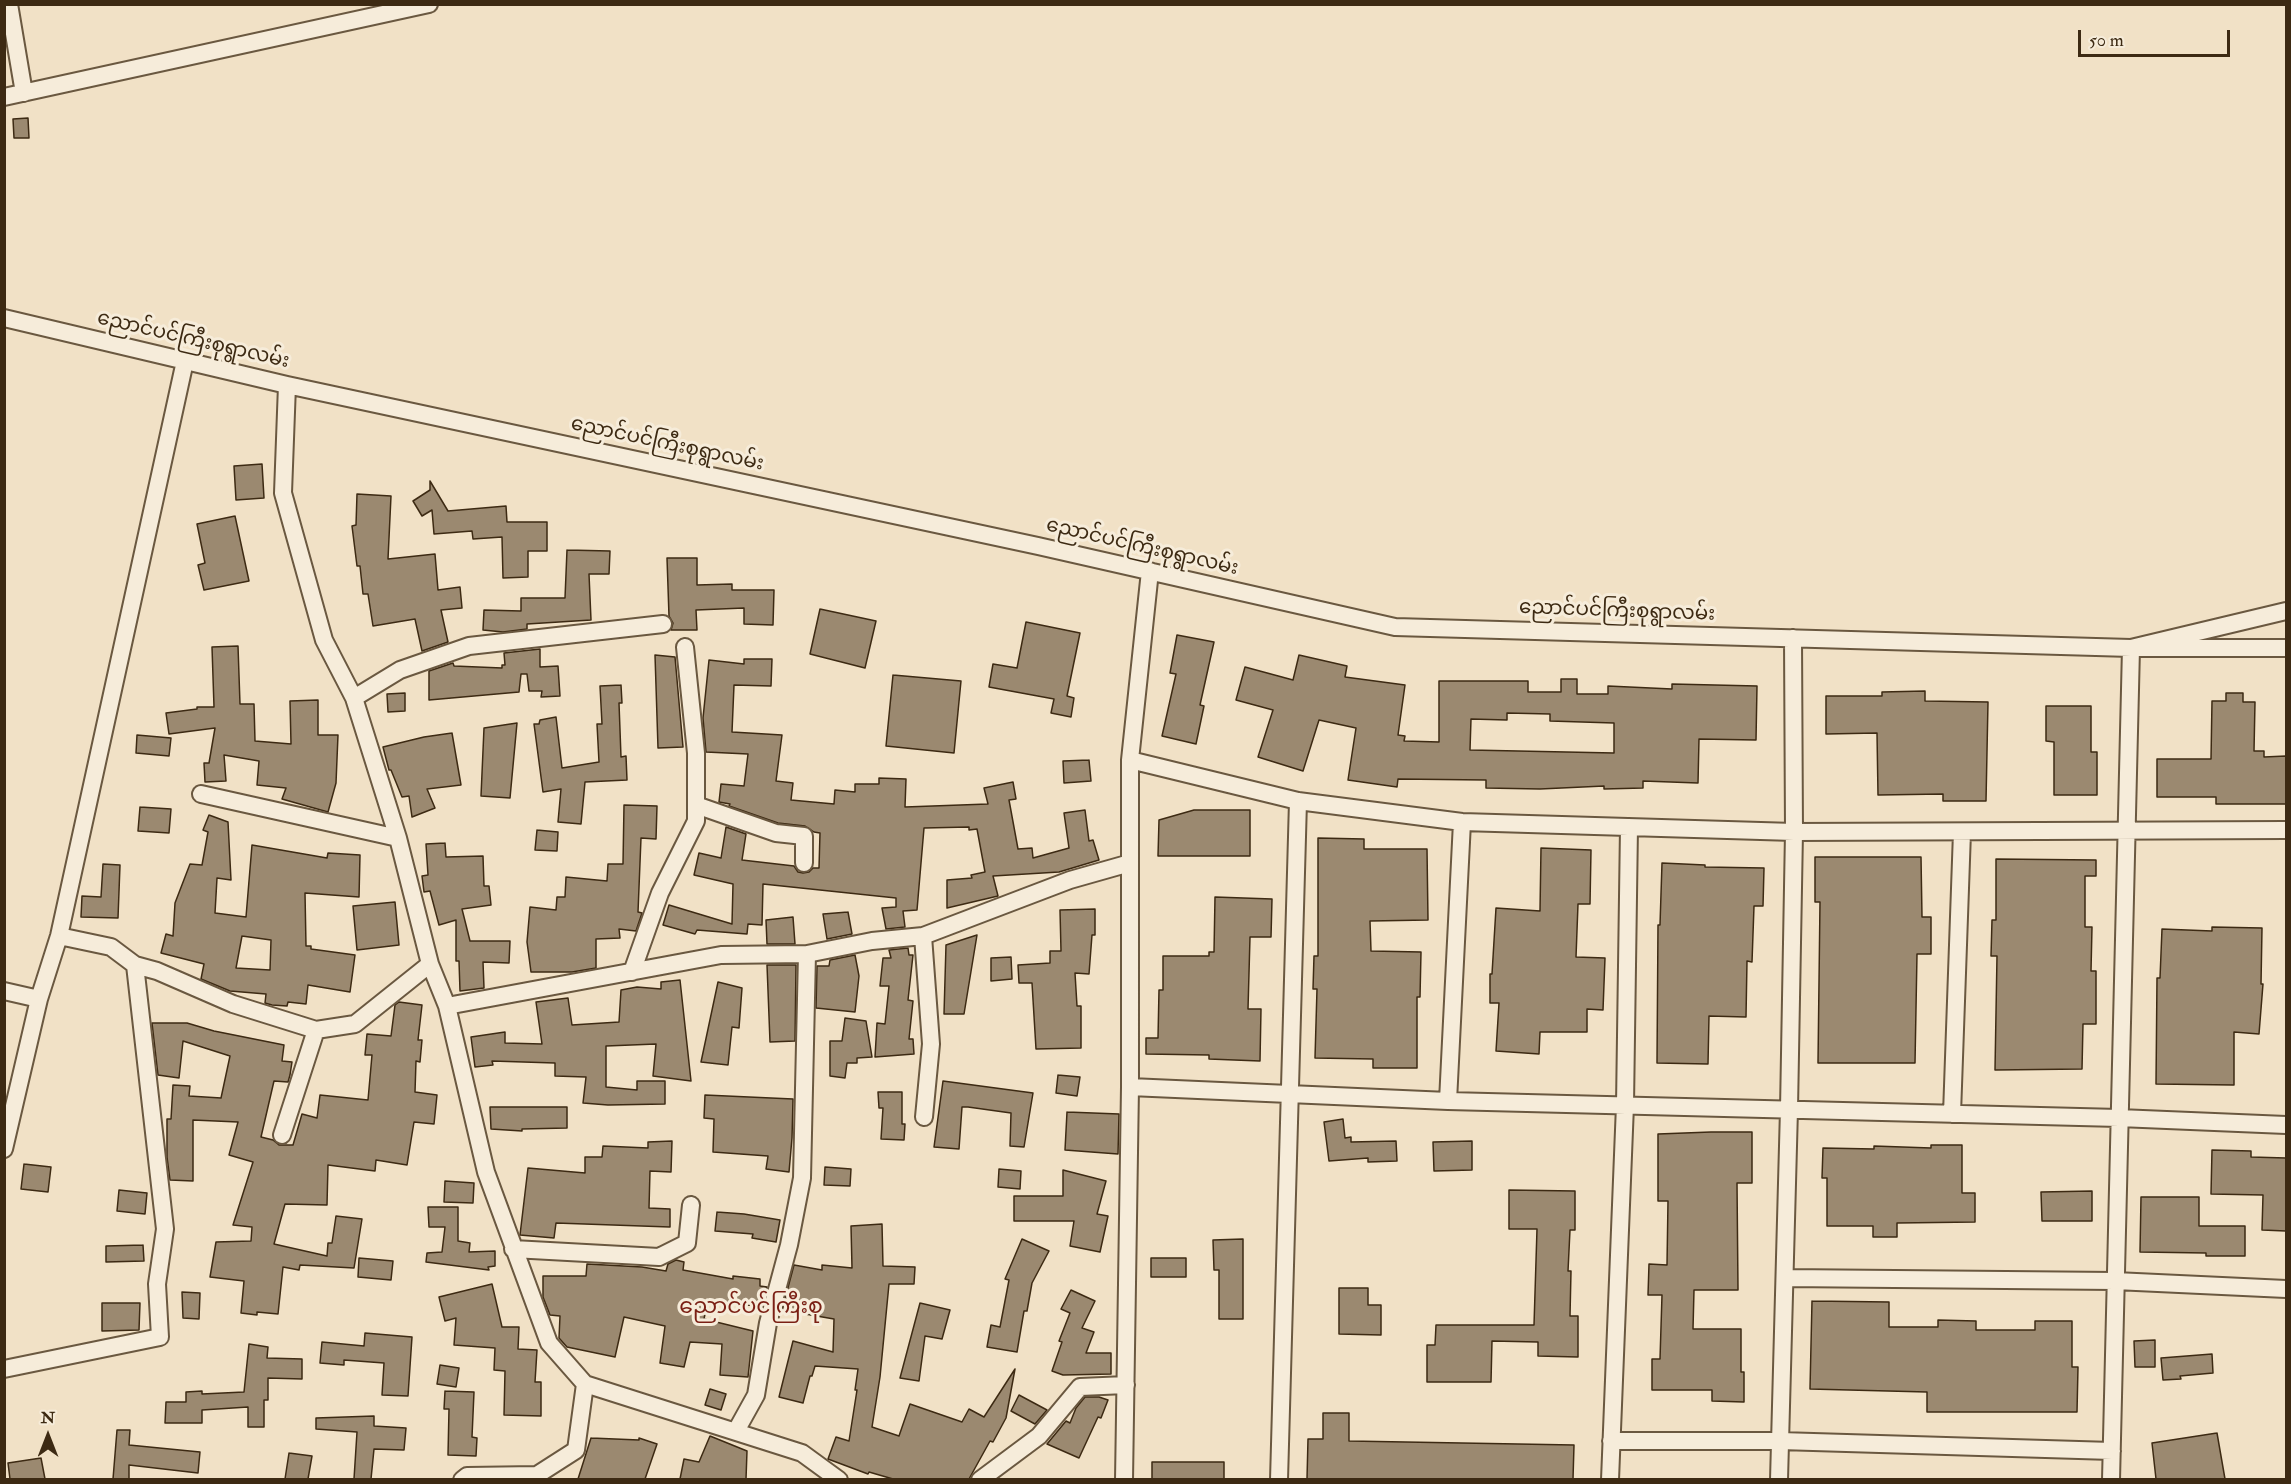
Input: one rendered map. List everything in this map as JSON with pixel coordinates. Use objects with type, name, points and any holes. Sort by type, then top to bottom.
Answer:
[{"type":"street","points":[[9,4],[24,93]]},
{"type":"street","points":[[4,98],[429,4]]},
{"type":"street","name":"ညောင်ပင်ကြီးစုရွာလမ်း","points":[[4,318],[286,384],[1150,571],[1395,627],[2131,648],[2286,611]]},
{"type":"street","points":[[4,1149],[39,999],[59,936],[185,361]]},
{"type":"street","points":[[286,384],[283,493],[324,640],[354,698],[398,838],[430,964],[447,1006],[486,1172],[549,1344],[585,1384],[802,1453],[839,1479]]},
{"type":"street","points":[[1124,1479],[1130,1087],[1130,760],[1150,571]]},
{"type":"street","points":[[354,698],[400,670],[469,646],[663,624]]},
{"type":"street","points":[[1779,1479],[1794,832],[1793,638]]},
{"type":"street","points":[[632,972],[660,894],[696,821],[696,753],[686,647]]},
{"type":"street","points":[[2111,1479],[2131,648],[2286,648]]},
{"type":"street","points":[[1130,760],[1298,801],[1462,822],[1794,832],[2286,830]]},
{"type":"street","points":[[201,794],[398,838]]},
{"type":"street","points":[[1279,1479],[1298,801]]},
{"type":"street","points":[[696,804],[776,834],[804,836],[804,864]]},
{"type":"street","points":[[1449,1101],[1462,822]]},
{"type":"street","points":[[1610,1479],[1625,1105],[1629,827]]},
{"type":"street","points":[[1952,1114],[1962,832]]},
{"type":"street","points":[[447,1006],[721,955],[807,954],[872,941],[923,936],[1070,880],[1130,864]]},
{"type":"street","points":[[59,936],[111,947],[135,965],[157,971],[233,1004],[316,1030],[356,1024],[430,964]]},
{"type":"street","points":[[923,936],[931,1044],[924,1117]]},
{"type":"street","points":[[736,1431],[756,1395],[768,1323],[789,1245],[802,1178],[807,954]]},
{"type":"street","points":[[4,1369],[160,1337],[157,1284],[165,1229],[135,965]]},
{"type":"street","points":[[4,991],[39,999]]},
{"type":"street","points":[[282,1134],[316,1030]]},
{"type":"street","points":[[1130,1087],[1449,1101],[2119,1118],[2286,1125]]},
{"type":"street","points":[[513,1250],[659,1257],[687,1243],[691,1205]]},
{"type":"street","points":[[1785,1278],[2115,1281],[2286,1288]]},
{"type":"street","points":[[462,1479],[466,1476],[537,1475],[576,1450],[585,1384]]},
{"type":"street","points":[[980,1479],[1039,1436],[1080,1387],[1126,1385]]},
{"type":"street","points":[[1611,1441],[1780,1441],[2112,1451]]},
{"type":"building","points":[[28,118],[29,138],[14,138],[13,119]]},
{"type":"building","points":[[262,464],[264,498],[236,500],[234,466]]},
{"type":"building","points":[[430,481],[448,511],[506,506],[507,522],[547,522],[547,551],[528,551],[528,577],[503,578],[502,537],[473,539],[472,531],[434,534],[432,510],[422,516],[413,501],[430,490]]},
{"type":"building","points":[[357,494],[391,496],[388,559],[435,554],[438,590],[460,587],[462,608],[441,610],[448,642],[422,651],[415,619],[373,626],[368,594],[363,594],[360,566],[357,566],[352,526],[356,525]]},
{"type":"building","points":[[235,516],[249,581],[204,590],[198,565],[205,563],[197,524]]},
{"type":"building","points":[[567,550],[610,551],[609,574],[589,574],[591,620],[527,624],[527,629],[503,632],[483,630],[484,610],[521,611],[521,598],[565,598]]},
{"type":"building","points":[[667,558],[697,558],[697,585],[732,584],[732,590],[774,590],[773,625],[744,624],[744,608],[696,610],[697,630],[671,630],[673,623],[669,616]]},
{"type":"building","points":[[820,609],[876,621],[865,668],[810,654]]},
{"type":"building","points":[[1026,622],[1080,633],[1067,696],[1074,698],[1071,717],[1051,713],[1054,699],[989,687],[993,664],[1017,668]]},
{"type":"building","points":[[1177,635],[1214,642],[1200,705],[1204,706],[1196,744],[1162,736],[1176,674],[1170,673]]},
{"type":"building","points":[[238,646],[240,704],[254,704],[255,741],[291,744],[290,701],[318,700],[318,735],[338,735],[336,783],[328,812],[282,799],[286,788],[257,785],[259,761],[224,755],[226,781],[205,782],[204,763],[209,763],[215,728],[169,734],[166,713],[197,709],[197,707],[214,707],[212,647]]},
{"type":"building","points":[[540,649],[540,667],[558,666],[560,696],[541,697],[542,691],[529,691],[527,674],[521,674],[519,692],[429,700],[429,671],[453,663],[454,666],[502,668],[502,665],[505,665],[504,653]]},
{"type":"building","points":[[655,655],[675,657],[683,747],[658,748]]},
{"type":"building","points":[[1299,655],[1347,666],[1345,677],[1405,685],[1398,735],[1405,736],[1404,741],[1439,742],[1439,681],[1528,681],[1528,692],[1561,692],[1561,679],[1577,679],[1577,694],[1608,694],[1608,686],[1672,689],[1672,684],[1757,686],[1756,740],[1699,739],[1698,783],[1643,781],[1643,788],[1604,789],[1604,786],[1540,789],[1486,788],[1486,780],[1398,779],[1397,787],[1348,780],[1356,728],[1319,720],[1303,771],[1258,757],[1273,710],[1236,700],[1245,667],[1293,680]],"holes":[[[1507,713],[1550,714],[1550,721],[1614,723],[1614,753],[1470,750],[1471,719],[1507,720]]]},
{"type":"building","points":[[744,659],[772,659],[771,686],[734,685],[732,732],[782,735],[776,781],[793,783],[791,800],[834,804],[835,790],[855,792],[855,784],[879,784],[879,778],[906,779],[905,807],[988,804],[984,788],[1013,782],[1016,799],[1009,800],[1018,849],[1032,848],[1033,858],[1069,848],[1064,813],[1085,810],[1089,841],[1093,840],[1099,860],[1059,872],[993,876],[998,896],[947,908],[947,880],[972,878],[971,875],[985,872],[977,829],[969,830],[969,827],[924,828],[917,910],[903,911],[905,927],[886,929],[882,908],[896,907],[896,898],[763,884],[762,925],[748,924],[747,934],[697,930],[695,934],[663,925],[669,905],[732,924],[733,884],[694,875],[699,853],[721,858],[726,827],[746,834],[742,860],[794,866],[798,872],[803,873],[819,868],[820,833],[805,826],[778,823],[729,806],[730,804],[719,802],[721,784],[744,786],[748,754],[706,752],[703,718],[709,660],[744,664]]},
{"type":"building","points":[[893,675],[961,681],[954,753],[886,746]]},
{"type":"building","points":[[621,685],[622,703],[619,703],[621,757],[626,756],[627,780],[585,782],[581,824],[558,822],[561,789],[543,792],[534,724],[539,724],[540,720],[556,717],[562,768],[599,762],[597,724],[602,724],[600,686]]},
{"type":"building","points":[[1925,691],[1925,701],[1988,702],[1986,801],[1943,801],[1943,794],[1878,795],[1877,733],[1826,734],[1826,696],[1882,696],[1882,692]]},
{"type":"building","points":[[405,693],[405,711],[388,712],[387,694]]},
{"type":"building","points":[[2226,693],[2243,693],[2243,702],[2255,702],[2254,751],[2264,751],[2264,757],[2286,756],[2286,804],[2216,804],[2216,797],[2157,797],[2157,759],[2211,759],[2212,701],[2226,701]]},
{"type":"building","points":[[2046,706],[2091,706],[2091,752],[2097,752],[2097,795],[2054,795],[2054,742],[2046,741]]},
{"type":"building","points":[[517,723],[510,798],[481,796],[484,728]]},
{"type":"building","points":[[452,733],[461,785],[427,789],[435,808],[412,817],[409,796],[402,797],[391,770],[389,770],[383,747]]},
{"type":"building","points":[[137,735],[171,738],[169,756],[136,753]]},
{"type":"building","points":[[1089,760],[1091,781],[1064,783],[1063,761]]},
{"type":"building","points":[[624,805],[657,806],[656,839],[641,838],[638,912],[642,913],[636,931],[619,929],[620,938],[596,939],[596,968],[572,972],[531,972],[527,942],[530,907],[556,910],[557,897],[565,897],[566,877],[607,881],[608,864],[623,864]]},
{"type":"building","points":[[140,807],[171,809],[169,833],[138,831]]},
{"type":"building","points":[[1194,810],[1250,810],[1250,856],[1158,856],[1159,820]]},
{"type":"building","points":[[209,815],[228,822],[231,880],[217,878],[215,913],[246,917],[252,845],[327,858],[328,853],[360,855],[359,897],[305,893],[306,946],[311,946],[311,949],[355,955],[350,992],[308,985],[306,1004],[288,1002],[287,1006],[272,1005],[265,1003],[266,994],[230,991],[201,979],[204,964],[161,953],[166,934],[173,936],[175,903],[190,864],[202,865],[208,832],[203,830]],"holes":[[[242,936],[271,940],[270,970],[236,968]]]},
{"type":"building","points":[[537,830],[558,832],[557,851],[535,850]]},
{"type":"building","points":[[1318,838],[1364,839],[1364,849],[1427,849],[1428,920],[1370,921],[1371,951],[1421,952],[1420,997],[1417,997],[1417,1068],[1373,1068],[1373,1059],[1315,1058],[1317,989],[1313,989],[1314,956],[1318,956]]},
{"type":"building","points":[[445,843],[446,857],[483,856],[484,886],[489,886],[491,905],[462,909],[470,941],[510,941],[509,963],[483,962],[484,988],[460,991],[459,961],[456,961],[456,920],[439,925],[430,891],[424,892],[422,876],[428,875],[426,844]]},
{"type":"building","points":[[1541,848],[1591,850],[1590,904],[1578,904],[1576,957],[1605,958],[1603,1010],[1587,1009],[1587,1032],[1540,1032],[1539,1054],[1496,1051],[1499,1003],[1490,1003],[1490,974],[1492,974],[1496,908],[1540,911]]},
{"type":"building","points":[[1815,857],[1921,857],[1922,917],[1931,917],[1931,954],[1917,954],[1915,1063],[1818,1063],[1820,902],[1815,902]]},
{"type":"building","points":[[1996,859],[2096,860],[2096,876],[2085,876],[2085,927],[2092,927],[2091,971],[2096,971],[2096,1024],[2083,1024],[2082,1069],[1995,1070],[1997,956],[1991,956],[1992,920],[1996,920]]},
{"type":"building","points":[[1662,863],[1705,865],[1705,867],[1764,868],[1763,906],[1754,906],[1752,962],[1747,961],[1746,1017],[1709,1016],[1708,1064],[1657,1063],[1658,925],[1660,925]]},
{"type":"building","points":[[103,864],[120,865],[118,918],[81,917],[82,896],[101,897]]},
{"type":"building","points":[[1215,897],[1272,899],[1271,937],[1250,937],[1248,1009],[1261,1009],[1260,1061],[1209,1059],[1209,1055],[1146,1054],[1146,1038],[1158,1038],[1159,990],[1163,990],[1163,956],[1209,956],[1209,952],[1214,952]]},
{"type":"building","points":[[395,902],[399,945],[357,950],[353,906]]},
{"type":"building","points":[[1095,909],[1095,935],[1092,935],[1089,974],[1075,973],[1077,1006],[1081,1006],[1081,1048],[1036,1049],[1032,983],[1019,983],[1018,965],[1050,963],[1050,951],[1061,951],[1060,910]]},
{"type":"building","points":[[848,912],[852,934],[827,939],[823,914]]},
{"type":"building","points":[[793,917],[795,944],[767,944],[766,920]]},
{"type":"building","points":[[2212,927],[2262,928],[2261,984],[2263,984],[2259,1034],[2234,1032],[2234,1085],[2156,1084],[2157,978],[2160,978],[2162,929],[2212,931]]},
{"type":"building","points":[[977,935],[964,1014],[944,1014],[946,945]]},
{"type":"building","points":[[908,948],[909,955],[913,955],[908,1000],[913,1001],[909,1039],[913,1039],[914,1054],[875,1057],[877,1023],[885,1024],[889,986],[880,986],[883,958],[891,958],[889,950]]},
{"type":"building","points":[[855,955],[859,976],[855,1012],[816,1008],[817,966],[829,966],[830,960]]},
{"type":"building","points":[[1011,957],[1012,979],[991,981],[991,958]]},
{"type":"building","points":[[767,965],[796,965],[795,1041],[770,1042]]},
{"type":"building","points":[[680,980],[691,1081],[653,1076],[656,1044],[606,1046],[606,1087],[637,1090],[637,1081],[665,1081],[665,1104],[583,1103],[586,1077],[555,1076],[555,1063],[492,1061],[493,1065],[475,1067],[471,1037],[505,1032],[505,1043],[542,1044],[536,1002],[568,998],[572,1025],[619,1022],[621,990],[637,987],[661,989],[661,982]]},
{"type":"building","points":[[718,982],[742,988],[739,1028],[732,1027],[728,1065],[701,1062]]},
{"type":"building","points":[[399,1002],[422,1005],[418,1040],[422,1040],[420,1062],[416,1061],[415,1092],[437,1095],[434,1124],[414,1122],[407,1165],[376,1160],[375,1171],[328,1165],[327,1205],[285,1204],[274,1244],[327,1256],[328,1243],[332,1243],[336,1216],[362,1219],[354,1268],[300,1265],[299,1270],[283,1267],[278,1314],[241,1313],[244,1281],[210,1277],[216,1242],[251,1241],[252,1227],[233,1225],[253,1162],[229,1155],[238,1122],[193,1120],[193,1181],[170,1180],[167,1157],[167,1119],[171,1119],[173,1085],[190,1086],[189,1096],[221,1098],[230,1056],[183,1041],[179,1078],[158,1075],[152,1023],[187,1023],[214,1031],[284,1045],[282,1061],[292,1062],[290,1075],[288,1082],[274,1081],[261,1137],[273,1140],[279,1145],[293,1145],[302,1114],[317,1118],[320,1095],[368,1100],[372,1055],[365,1055],[367,1034],[391,1036],[395,1005]]},
{"type":"building","points":[[845,1018],[866,1021],[872,1057],[857,1058],[857,1063],[847,1063],[845,1078],[830,1076],[830,1041],[842,1041]]},
{"type":"building","points":[[1058,1075],[1080,1077],[1077,1096],[1056,1093]]},
{"type":"building","points":[[943,1081],[1033,1093],[1024,1147],[1010,1146],[1011,1113],[962,1107],[959,1149],[934,1147]]},
{"type":"building","points":[[878,1092],[902,1092],[904,1140],[881,1139],[883,1108],[879,1108]]},
{"type":"building","points":[[705,1095],[793,1099],[789,1172],[766,1169],[768,1156],[713,1152],[714,1119],[704,1118]]},
{"type":"building","points":[[490,1107],[567,1107],[567,1128],[522,1129],[522,1131],[491,1129]]},
{"type":"building","points":[[1067,1112],[1119,1114],[1118,1154],[1065,1150]]},
{"type":"building","points":[[1343,1119],[1345,1138],[1351,1137],[1351,1142],[1396,1141],[1397,1161],[1368,1162],[1368,1158],[1329,1161],[1324,1122]]},
{"type":"building","points":[[1752,1132],[1752,1183],[1737,1183],[1738,1290],[1694,1290],[1693,1329],[1741,1329],[1744,1402],[1712,1401],[1712,1390],[1652,1390],[1652,1359],[1660,1359],[1662,1295],[1648,1295],[1649,1264],[1667,1265],[1668,1201],[1658,1201],[1658,1134]]},
{"type":"building","points":[[672,1141],[671,1172],[650,1171],[649,1208],[670,1209],[670,1227],[556,1223],[554,1238],[520,1235],[528,1168],[585,1173],[585,1157],[602,1157],[603,1146],[648,1148],[648,1142]]},
{"type":"building","points":[[1472,1141],[1472,1170],[1434,1171],[1433,1142]]},
{"type":"building","points":[[1931,1145],[1962,1145],[1962,1193],[1975,1193],[1975,1222],[1897,1223],[1897,1237],[1873,1237],[1873,1226],[1827,1226],[1827,1178],[1822,1178],[1823,1148],[1874,1149],[1874,1146],[1931,1148]]},
{"type":"building","points":[[2212,1150],[2251,1151],[2251,1157],[2286,1158],[2286,1231],[2262,1230],[2263,1195],[2211,1194]]},
{"type":"building","points":[[24,1164],[51,1167],[48,1192],[21,1189]]},
{"type":"building","points":[[825,1167],[851,1169],[850,1186],[824,1185]]},
{"type":"building","points":[[999,1169],[1021,1171],[1020,1189],[998,1187]]},
{"type":"building","points":[[1063,1170],[1106,1181],[1097,1214],[1108,1216],[1100,1252],[1070,1246],[1074,1221],[1014,1221],[1014,1196],[1063,1196]]},
{"type":"building","points":[[445,1181],[474,1183],[473,1203],[444,1202]]},
{"type":"building","points":[[119,1190],[147,1193],[145,1214],[117,1211]]},
{"type":"building","points":[[1509,1190],[1575,1191],[1575,1230],[1570,1230],[1568,1271],[1571,1271],[1570,1316],[1578,1316],[1578,1357],[1538,1356],[1538,1342],[1492,1341],[1491,1382],[1427,1382],[1427,1345],[1435,1345],[1436,1325],[1534,1325],[1537,1229],[1509,1229]]},
{"type":"building","points":[[2092,1191],[2092,1221],[2042,1221],[2041,1192]]},
{"type":"building","points":[[2141,1197],[2199,1197],[2199,1226],[2245,1226],[2245,1256],[2140,1252]]},
{"type":"building","points":[[428,1207],[458,1207],[458,1241],[470,1243],[469,1252],[495,1251],[495,1266],[488,1267],[489,1270],[426,1262],[427,1253],[442,1252],[445,1227],[429,1227]]},
{"type":"building","points":[[717,1212],[780,1220],[776,1242],[752,1238],[753,1234],[715,1231]]},
{"type":"building","points":[[882,1224],[883,1266],[915,1267],[914,1284],[889,1284],[880,1377],[872,1427],[899,1436],[910,1404],[962,1422],[969,1409],[984,1417],[1015,1369],[1006,1418],[969,1479],[893,1479],[869,1472],[868,1474],[828,1459],[836,1437],[849,1441],[858,1369],[815,1366],[803,1403],[779,1397],[793,1341],[833,1352],[834,1319],[782,1310],[794,1265],[822,1270],[822,1265],[852,1268],[851,1226]]},
{"type":"building","points":[[1022,1239],[1049,1251],[1032,1283],[1027,1311],[1024,1311],[1017,1352],[987,1347],[991,1325],[1000,1327],[1009,1280],[1005,1279]]},
{"type":"building","points":[[1243,1239],[1243,1319],[1219,1319],[1219,1270],[1214,1270],[1213,1240]]},
{"type":"building","points":[[143,1245],[144,1261],[106,1262],[106,1246]]},
{"type":"building","points":[[359,1258],[393,1261],[391,1280],[358,1277]]},
{"type":"building","points":[[1151,1258],[1186,1258],[1186,1277],[1151,1277]]},
{"type":"building","points":[[676,1260],[684,1262],[683,1270],[733,1279],[733,1276],[760,1279],[760,1286],[767,1287],[761,1307],[708,1299],[704,1319],[753,1331],[748,1377],[720,1375],[722,1344],[690,1342],[684,1367],[660,1363],[665,1326],[624,1317],[615,1357],[567,1347],[559,1338],[560,1316],[550,1315],[543,1297],[543,1276],[586,1276],[587,1264],[642,1267],[666,1271],[668,1264]]},
{"type":"building","points":[[492,1284],[502,1327],[519,1327],[518,1349],[537,1350],[535,1382],[541,1382],[541,1416],[504,1415],[505,1371],[494,1370],[495,1348],[454,1345],[456,1318],[445,1321],[439,1297]]},
{"type":"building","points":[[1339,1288],[1368,1288],[1368,1305],[1381,1305],[1381,1335],[1339,1334]]},
{"type":"building","points":[[1071,1290],[1095,1301],[1082,1328],[1094,1332],[1086,1353],[1111,1353],[1111,1374],[1063,1375],[1052,1371],[1062,1342],[1059,1341],[1070,1313],[1061,1309]]},
{"type":"building","points":[[182,1292],[200,1293],[199,1319],[183,1318]]},
{"type":"building","points":[[1812,1301],[1889,1302],[1889,1327],[1938,1327],[1938,1320],[1976,1321],[1976,1330],[2035,1330],[2035,1321],[2072,1321],[2072,1367],[2078,1367],[2077,1412],[1927,1412],[1927,1392],[1810,1389]]},
{"type":"building","points":[[102,1303],[140,1303],[139,1330],[102,1331]]},
{"type":"building","points":[[920,1303],[950,1310],[942,1339],[925,1336],[919,1381],[900,1378]]},
{"type":"building","points":[[365,1333],[412,1337],[408,1396],[382,1395],[384,1363],[344,1360],[344,1365],[320,1363],[322,1342],[364,1346]]},
{"type":"building","points":[[2155,1340],[2155,1367],[2135,1367],[2134,1341]]},
{"type":"building","points":[[249,1344],[268,1347],[267,1358],[302,1359],[302,1379],[268,1378],[268,1400],[264,1400],[264,1427],[248,1427],[248,1407],[202,1410],[202,1423],[165,1423],[166,1402],[186,1402],[186,1392],[202,1391],[202,1394],[244,1392]]},
{"type":"building","points":[[2212,1354],[2213,1373],[2163,1380],[2161,1358]]},
{"type":"building","points":[[440,1365],[459,1368],[456,1387],[437,1384]]},
{"type":"building","points":[[710,1389],[726,1394],[721,1410],[705,1405]]},
{"type":"building","points":[[445,1391],[474,1392],[472,1437],[477,1438],[476,1456],[448,1455],[449,1409],[444,1409]]},
{"type":"building","points":[[1019,1395],[1047,1410],[1035,1424],[1011,1411]]},
{"type":"building","points":[[1085,1397],[1099,1397],[1108,1400],[1079,1458],[1047,1444],[1066,1421],[1070,1423],[1076,1408]]},
{"type":"building","points":[[1323,1413],[1349,1413],[1349,1441],[1574,1445],[1573,1479],[1307,1479],[1308,1439],[1323,1439]]},
{"type":"building","points":[[374,1416],[374,1426],[406,1428],[404,1450],[374,1449],[371,1479],[354,1479],[357,1432],[316,1429],[316,1418]]},
{"type":"building","points":[[117,1430],[130,1430],[129,1445],[200,1452],[198,1473],[129,1465],[129,1479],[113,1479]]},
{"type":"building","points":[[2217,1433],[2225,1479],[2156,1479],[2152,1443]]},
{"type":"building","points":[[710,1436],[747,1451],[746,1479],[680,1479],[684,1459],[699,1462]]},
{"type":"building","points":[[591,1438],[639,1440],[639,1438],[657,1444],[645,1479],[578,1479]]},
{"type":"building","points":[[289,1453],[312,1456],[308,1479],[285,1479]]},
{"type":"building","points":[[41,1458],[45,1479],[10,1479],[8,1463]]},
{"type":"building","points":[[1152,1462],[1224,1462],[1224,1479],[1152,1479]]},
{"type":"district","name":"ညောင်ပင်ကြီးစု","points":[[751,1308]]}]
